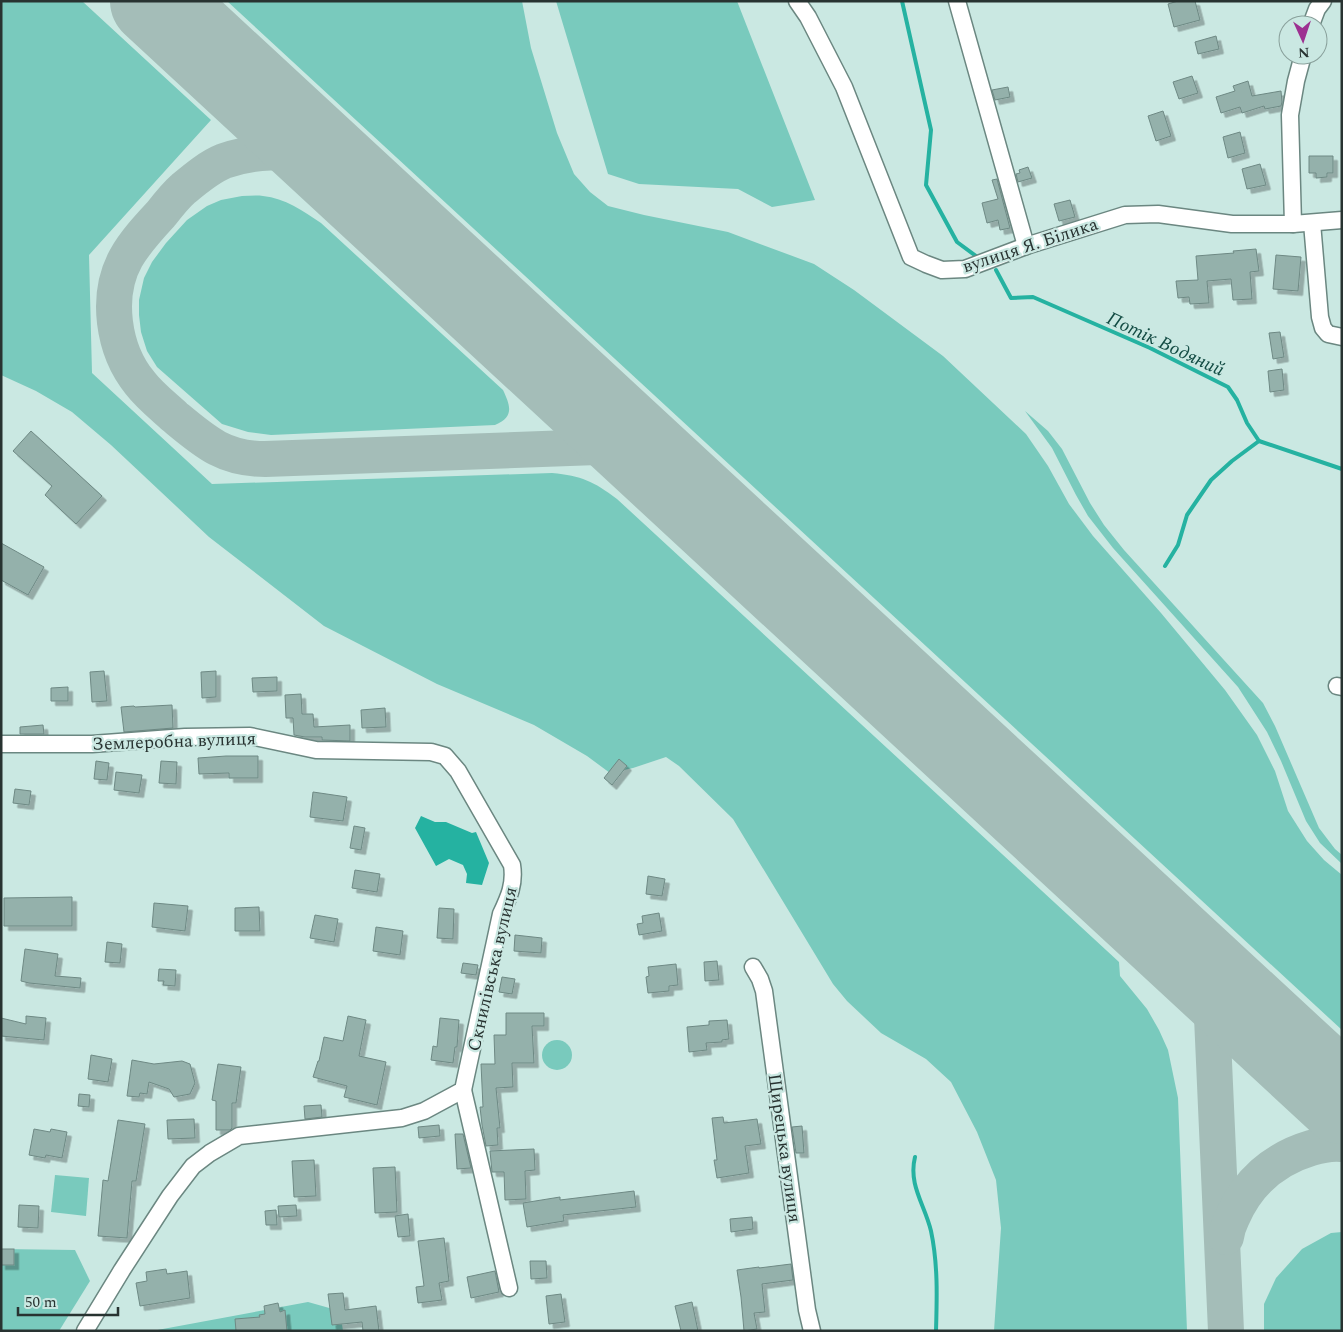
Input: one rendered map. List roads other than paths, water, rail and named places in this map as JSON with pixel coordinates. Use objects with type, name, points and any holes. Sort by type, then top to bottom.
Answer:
[{"type":"street","name":"вулиця Я. Білика","points":[[796,1],[808,17],[844,87],[911,257],[926,264],[942,270],[965,268],[1026,246],[1125,215],[1158,214],[1232,224],[1293,224],[1342,220]]},
{"type":"street","points":[[957,1],[1026,246]]},
{"type":"street","points":[[1315,15],[1322,1]]},
{"type":"street","points":[[1293,224],[1290,115],[1300,65]]},
{"type":"street","points":[[1312,222],[1320,317],[1323,328],[1328,334],[1342,337]]},
{"type":"street","name":"Землеробна вулиця","points":[[1,744],[92,744],[185,737],[250,736],[316,750],[431,752],[445,756],[458,771]]},
{"type":"street","name":"Скнилівська вулиця","points":[[458,771],[512,865],[514,876],[510,894],[501,914],[463,1090],[509,1288]]},
{"type":"street","name":"Щирецька вулиця","points":[[753,967],[764,991],[806,1300],[812,1331]]},
{"type":"street","points":[[85,1331],[170,1196],[193,1166],[210,1153],[238,1136],[402,1118],[424,1111],[463,1090]]},
{"type":"waterway","name":"Потік Водяний","points":[[902,1],[931,130],[926,185],[957,242],[980,259]]},
{"type":"waterway","name":"Потік Водяний","points":[[996,270],[1011,298],[1033,297],[1150,348],[1228,387],[1259,441],[1342,469]]},
{"type":"waterway","points":[[1165,566],[1178,545],[1187,515],[1211,480],[1232,461],[1259,441]]},
{"type":"waterway","points":[[915,1157],[913,1167],[915,1186],[931,1231],[935,1256],[937,1293],[936,1331]]}]
